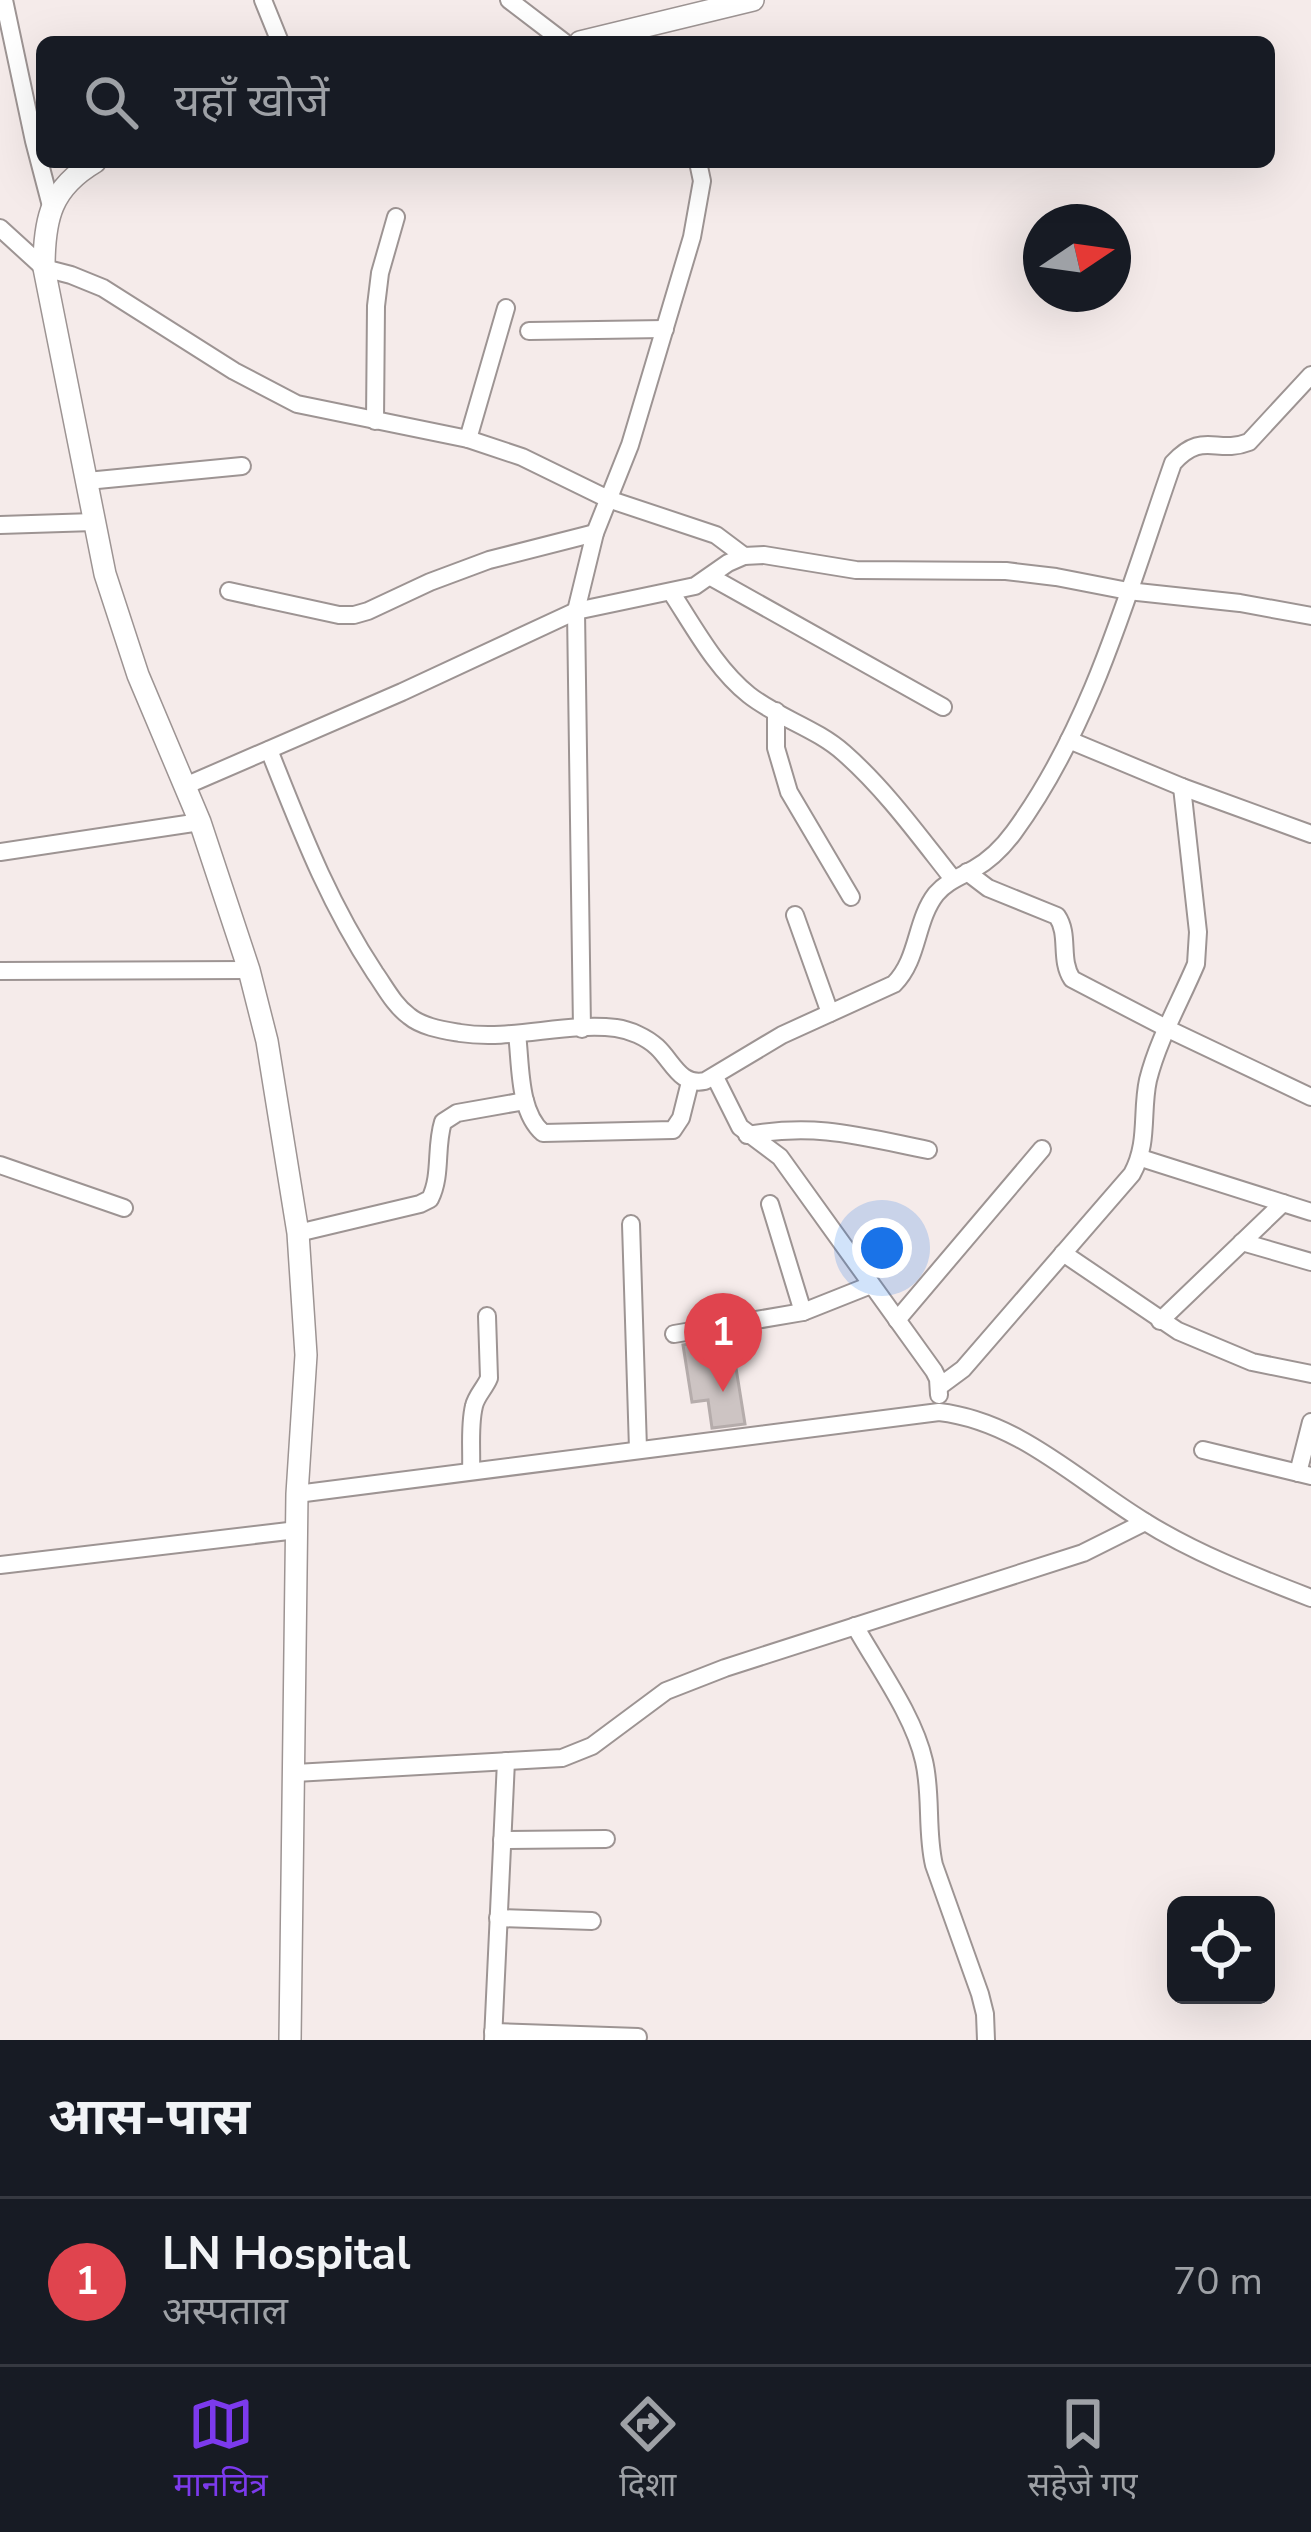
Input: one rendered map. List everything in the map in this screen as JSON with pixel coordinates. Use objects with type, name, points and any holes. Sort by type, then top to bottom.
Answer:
[{"type":"street","points":[[4,0],[36,151]]},
{"type":"street","points":[[263,0],[278,36]]},
{"type":"street","points":[[509,0],[556,36]]},
{"type":"street","points":[[605,36],[753,0]]},
{"type":"street","points":[[40,168],[52,206]]},
{"type":"street","points":[[88,168],[64,187],[52,206],[44,268],[104,574],[138,675],[200,822],[249,970],[267,1041],[298,1233],[306,1355],[297,1494],[290,2040]]},
{"type":"street","points":[[582,1029],[576,611],[595,533],[630,445],[692,237],[702,181],[699,168]]},
{"type":"street","points":[[375,422],[376,306],[396,217]]},
{"type":"street","points":[[0,229],[44,268],[103,288],[234,371],[297,404],[468,439],[522,457],[608,499],[716,535],[744,556]]},
{"type":"street","points":[[468,439],[506,308]]},
{"type":"street","points":[[529,331],[664,329]]},
{"type":"street","points":[[269,750],[322,884],[351,937],[409,1017],[466,1034],[622,1028],[659,1049],[690,1082],[715,1077],[782,1035],[894,983],[905,973],[938,891],[996,853],[1070,740],[1100,670],[1173,464],[1195,445],[1249,442],[1311,375]]},
{"type":"street","points":[[87,481],[242,466]]},
{"type":"street","points":[[0,525],[94,522]]},
{"type":"street","points":[[230,591],[354,615],[489,560],[595,533]]},
{"type":"street","points":[[185,786],[576,611],[695,586],[744,556],[856,570],[1006,571],[1311,616]]},
{"type":"street","points":[[711,577],[943,707]]},
{"type":"street","points":[[671,592],[736,683],[845,754],[960,876],[1057,916],[1064,929],[1065,964],[1072,979],[1311,1097]]},
{"type":"street","points":[[776,711],[776,748],[790,792],[851,897]]},
{"type":"street","points":[[1070,740],[1311,834]]},
{"type":"street","points":[[940,1386],[963,1369],[1141,1158],[1147,1084],[1198,950],[1182,787]]},
{"type":"street","points":[[0,852],[200,822]]},
{"type":"street","points":[[795,915],[830,1013]]},
{"type":"street","points":[[0,971],[249,970]]},
{"type":"street","points":[[518,1034],[525,1101],[537,1129],[550,1134],[667,1132],[678,1125],[690,1082]]},
{"type":"street","points":[[715,1077],[740,1127],[781,1157],[934,1371],[940,1386],[939,1412]]},
{"type":"street","points":[[298,1233],[420,1204],[430,1198],[437,1178],[442,1123],[457,1113],[525,1101]]},
{"type":"street","points":[[747,1135],[783,1129],[830,1130],[928,1150]]},
{"type":"street","points":[[897,1320],[1042,1149]]},
{"type":"street","points":[[1141,1158],[1311,1212]]},
{"type":"street","points":[[0,1165],[124,1208]]},
{"type":"street","points":[[1160,1321],[1283,1203]]},
{"type":"street","points":[[770,1204],[803,1312]]},
{"type":"street","points":[[631,1224],[638,1449]]},
{"type":"street","points":[[1242,1242],[1311,1262]]},
{"type":"street","points":[[1063,1253],[1160,1321],[1252,1362],[1311,1374]]},
{"type":"street","points":[[674,1334],[803,1312],[871,1285]]},
{"type":"street","points":[[471,1471],[473,1410],[489,1378],[487,1316]]},
{"type":"street","points":[[297,1494],[939,1412],[980,1420],[1035,1447],[1144,1522],[1244,1572],[1311,1598]]},
{"type":"street","points":[[1203,1450],[1305,1475],[1311,1422]]},
{"type":"street","points":[[295,1773],[562,1758],[580,1753],[666,1691],[1083,1552],[1144,1522]]},
{"type":"street","points":[[0,1565],[298,1530]]},
{"type":"street","points":[[855,1626],[916,1735],[928,1794],[929,1844],[980,1994],[986,2040]]},
{"type":"street","points":[[506,1761],[493,2036],[638,2037]]},
{"type":"street","points":[[502,1840],[606,1839]]},
{"type":"street","points":[[498,1918],[592,1922]]},
{"type":"building","points":[[731,1337],[745,1424],[712,1428],[708,1400],[692,1402],[683,1345]]},
{"type":"place","name":"LN Hospital","points":[[723,1392]]}]
